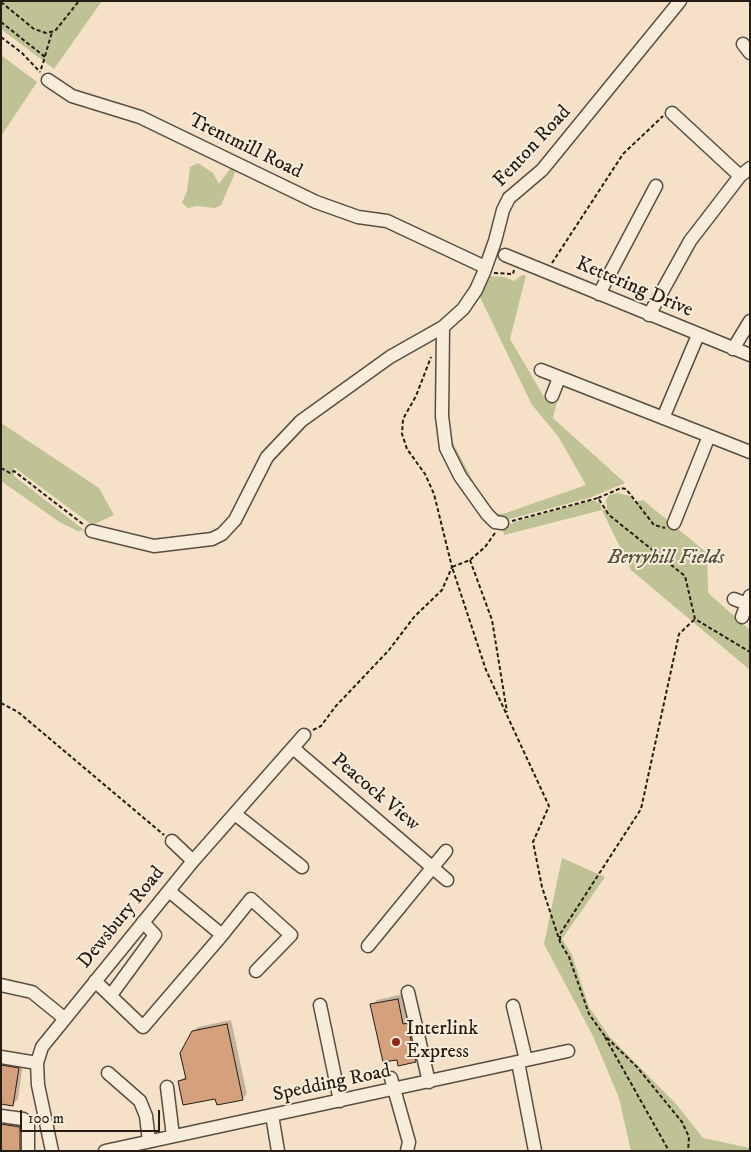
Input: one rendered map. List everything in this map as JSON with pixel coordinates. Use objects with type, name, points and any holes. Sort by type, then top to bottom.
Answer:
[{"type":"street","name":"Fenton Road","points":[[92,531],[154,546],[212,540],[222,534],[235,520],[267,457],[301,421],[390,357],[443,327],[462,309],[476,290],[485,270],[503,210],[509,198],[542,170],[680,1]]},
{"type":"street","name":"Trentmill Road","points":[[44,76],[72,96],[140,117],[316,202],[358,217],[387,221],[485,270]]},
{"type":"street","points":[[649,315],[690,241],[745,172],[672,113]]},
{"type":"street","points":[[599,294],[656,186]]},
{"type":"street","name":"Kettering Drive","points":[[505,255],[750,355]]},
{"type":"street","points":[[733,349],[750,321]]},
{"type":"street","points":[[443,327],[442,408],[446,448],[460,476],[487,514],[495,522],[502,523]]},
{"type":"street","points":[[663,418],[698,335]]},
{"type":"street","points":[[540,370],[750,452]]},
{"type":"street","points":[[552,396],[559,378]]},
{"type":"street","points":[[674,523],[686,508],[709,436]]},
{"type":"street","points":[[734,599],[748,600],[742,617]]},
{"type":"street","name":"Dewsbury Road","points":[[52,1151],[38,1085],[37,1063],[42,1047],[193,861],[304,736]]},
{"type":"street","name":"Peacock View","points":[[293,748],[447,880]]},
{"type":"street","points":[[235,814],[302,867]]},
{"type":"street","points":[[172,842],[193,861]]},
{"type":"street","points":[[368,946],[446,851]]},
{"type":"street","points":[[168,891],[222,936]]},
{"type":"street","points":[[95,981],[143,1026],[222,936],[251,899],[291,935],[256,971]]},
{"type":"street","points":[[111,996],[155,935],[143,922]]},
{"type":"street","points":[[1,985],[32,992],[64,1018]]},
{"type":"street","points":[[408,992],[429,1082]]},
{"type":"street","points":[[320,1005],[340,1101]]},
{"type":"street","points":[[513,1006],[535,1151]]},
{"type":"street","name":"Spedding Road","points":[[105,1151],[145,1145],[173,1136],[340,1101],[393,1084],[429,1082],[568,1051]]},
{"type":"street","points":[[1,1057],[37,1063]]},
{"type":"street","points":[[108,1073],[140,1100],[146,1116],[145,1145]]},
{"type":"street","points":[[393,1084],[409,1142],[407,1151]]},
{"type":"street","points":[[168,1087],[173,1136]]},
{"type":"street","points":[[272,1115],[278,1151]]},
{"type":"street","points":[[1,1116],[23,1119],[28,1122],[28,1151]]},
{"type":"path","points":[[1,2],[34,29],[46,33],[55,31],[78,1]]},
{"type":"path","points":[[1,22],[45,57]]},
{"type":"path","points":[[44,76],[45,57],[52,32]]},
{"type":"path","points":[[1,37],[22,52],[44,76]]},
{"type":"path","points":[[547,272],[623,154],[661,117],[672,113]]},
{"type":"path","points":[[485,270],[513,274],[519,260]]},
{"type":"path","points":[[433,353],[416,396],[403,419],[402,434],[407,449],[425,474],[434,494],[452,567],[486,670],[549,806],[533,842],[542,887],[560,942],[569,957],[588,1014],[604,1035],[669,1151]]},
{"type":"path","points":[[1,468],[10,473],[14,471],[92,531]]},
{"type":"path","points":[[304,736],[321,726],[389,650],[414,617],[442,590],[452,567],[470,560],[485,547],[502,523],[598,498],[621,488],[626,489],[654,526],[670,528],[674,523]]},
{"type":"path","points":[[598,498],[610,515],[685,576],[695,619],[750,652]]},
{"type":"path","points":[[470,560],[492,620],[507,715]]},
{"type":"path","points":[[560,942],[560,934],[640,809],[679,634],[695,619]]},
{"type":"path","points":[[1,703],[18,712],[172,842]]},
{"type":"path","points":[[604,1035],[637,1067],[682,1122],[689,1137],[688,1151]]},
{"type":"green space","points":[[1,1],[102,1],[54,69],[1,29]]},
{"type":"green space","points":[[1,55],[37,82],[1,136]]},
{"type":"green space","points":[[198,163],[213,173],[219,184],[233,165],[235,173],[221,205],[215,208],[197,206],[188,208],[182,203],[187,191],[190,167]]},
{"type":"green space","points":[[522,275],[526,275],[510,339],[544,397],[557,401],[553,418],[625,483],[589,498],[502,521],[484,508],[446,436],[445,333],[488,276],[504,277],[514,281]],"holes":[[[480,297],[532,405],[558,436],[586,485],[503,514],[495,513],[478,491],[449,435],[446,401],[448,332]]]},
{"type":"green space","points":[[1,423],[99,488],[114,515],[92,525],[14,467],[14,476],[84,530],[78,531],[61,523],[1,481]]},
{"type":"green space","name":"Berryhill Fields","points":[[618,493],[630,496],[635,502],[643,500],[707,553],[708,593],[750,630],[750,670],[631,570],[602,510],[607,509],[606,500],[609,495]]},
{"type":"green space","points":[[592,500],[600,503],[602,510],[504,535],[503,530],[505,526]]},
{"type":"green space","points":[[562,858],[605,877],[562,939],[572,955],[589,1007],[609,1036],[676,1104],[703,1138],[750,1148],[750,1151],[631,1151],[619,1098],[593,1036],[544,944]]},
{"type":"building","name":"Interlink Express","points":[[398,999],[403,1024],[407,1023],[416,1062],[398,1066],[397,1060],[383,1062],[370,1004]]},
{"type":"building","points":[[227,1024],[243,1100],[217,1105],[215,1099],[183,1105],[178,1081],[186,1079],[180,1053],[192,1031]]},
{"type":"building","points":[[1,1065],[19,1068],[13,1106],[1,1104]]},
{"type":"building","points":[[1,1124],[20,1127],[20,1151],[1,1151]]},
{"type":"place","name":"Interlink Express","points":[[396,1042]]}]
